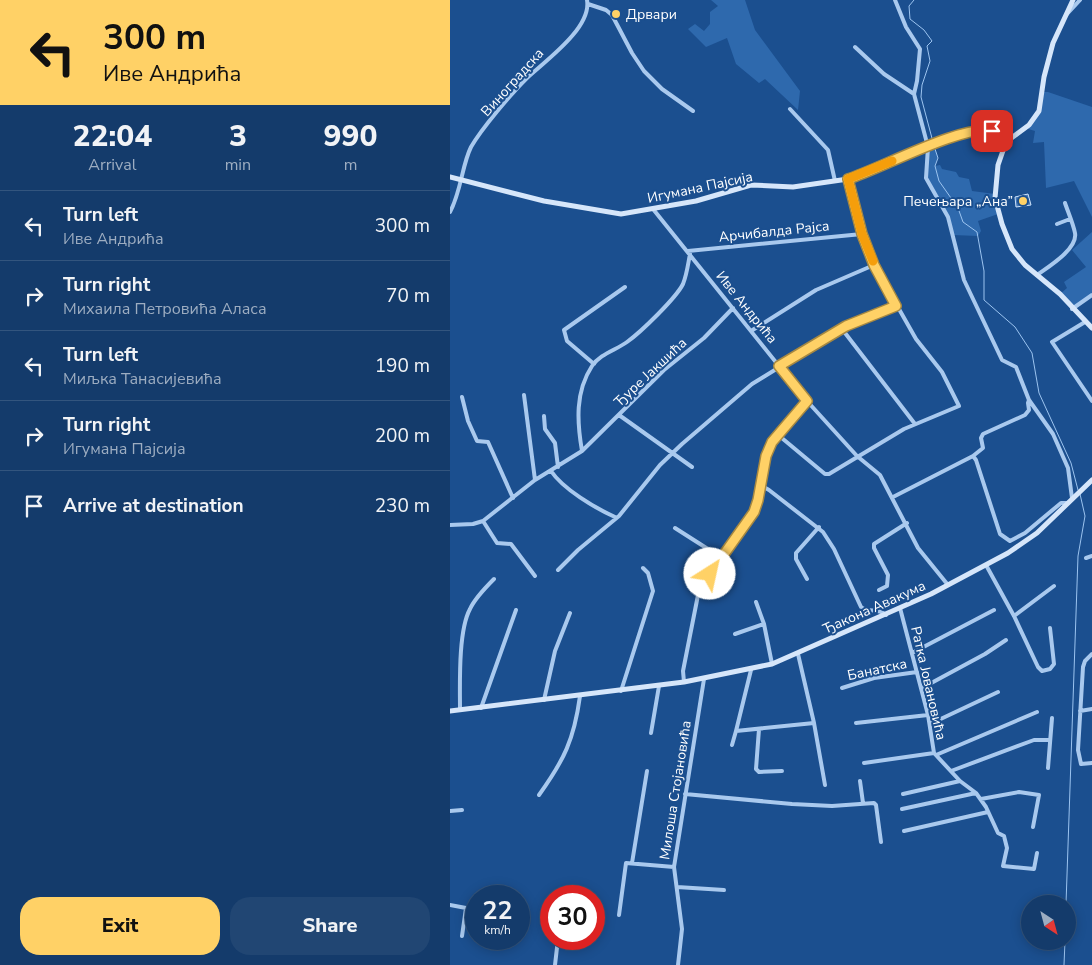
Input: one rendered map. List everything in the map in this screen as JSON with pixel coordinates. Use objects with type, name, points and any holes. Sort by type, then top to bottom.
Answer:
[{"type":"street","points":[[895,0],[906,27],[920,49],[914,94],[928,147],[926,178],[948,217],[964,280],[1002,360],[1016,367],[1029,400],[1053,434],[1068,468],[1072,497]]},
{"type":"street","points":[[1073,0],[1053,43],[1044,77],[1039,111],[1029,125],[1006,142],[998,165],[995,198],[1002,224],[1012,249],[1020,261],[1060,294],[1072,309],[1092,328]]},
{"type":"street","points":[[1067,14],[1080,0]]},
{"type":"street","name":"Виноградска","points":[[450,212],[471,148],[525,80],[581,27],[588,2],[612,14],[632,53],[644,71],[662,89],[693,111]]},
{"type":"street","points":[[855,47],[884,74],[914,94]]},
{"type":"street","points":[[790,109],[828,150],[834,181]]},
{"type":"street","name":"Игумана Пајсија","points":[[450,177],[544,201],[621,214],[696,201],[751,186],[793,187],[848,179],[956,136],[988,130],[995,132],[1006,142]]},
{"type":"street","points":[[777,434],[825,474],[829,474],[915,424],[959,406],[942,372],[916,339],[874,265],[862,234],[848,179]]},
{"type":"street","points":[[1037,276],[1069,250],[1075,236],[1064,203]]},
{"type":"street","name":"Иве Андрића","points":[[653,209],[807,401],[857,456],[880,475],[907,523],[918,548],[948,585]]},
{"type":"street","points":[[1057,224],[1070,219]]},
{"type":"street","name":"Арчибалда Рајса","points":[[689,252],[862,234]]},
{"type":"street","points":[[582,451],[578,431],[579,399],[594,364],[638,333],[680,289],[687,272],[689,252]]},
{"type":"street","points":[[751,331],[816,290],[874,265]]},
{"type":"street","points":[[594,364],[567,341],[564,330],[625,287]]},
{"type":"street","points":[[1072,309],[1092,295]]},
{"type":"street","points":[[552,471],[564,486],[599,510],[614,517],[619,516],[672,453],[752,384],[842,329],[896,306]]},
{"type":"street","name":"Ђуре Јакшића","points":[[483,521],[535,480],[582,451],[664,370],[704,338],[733,308]]},
{"type":"street","points":[[1085,322],[1052,342],[1092,401]]},
{"type":"street","points":[[842,329],[915,424]]},
{"type":"street","points":[[524,395],[535,480]]},
{"type":"street","points":[[462,397],[468,421],[477,442],[488,442],[513,498]]},
{"type":"street","points":[[893,497],[973,456],[983,448],[981,438],[983,434],[1024,415],[1029,410],[1029,400]]},
{"type":"street","points":[[684,682],[683,671],[697,596],[754,512],[762,486],[766,456],[777,434],[807,401]]},
{"type":"street","points":[[620,415],[692,467]]},
{"type":"street","points":[[544,416],[545,429],[555,443],[558,466]]},
{"type":"street","points":[[973,456],[976,460],[1000,534],[1010,541],[1018,538],[1061,503],[1067,503]]},
{"type":"street","name":"Ђакона Авакума","points":[[450,711],[659,686],[751,670],[772,664],[886,615],[986,565],[1037,533],[1072,497],[1092,480]]},
{"type":"street","points":[[762,486],[818,527],[834,549],[861,607],[867,611],[880,611],[886,615]]},
{"type":"street","points":[[558,570],[578,550],[613,521],[614,517]]},
{"type":"street","points":[[450,525],[473,524],[483,521],[498,543],[511,544],[535,576]]},
{"type":"street","points":[[879,590],[887,586],[889,578],[874,548],[874,544],[907,523]]},
{"type":"street","points":[[807,579],[796,559],[796,553],[818,527]]},
{"type":"street","points":[[675,528],[722,558]]},
{"type":"street","points":[[1086,558],[1092,556]]},
{"type":"street","points":[[986,565],[1014,616],[1038,668],[1042,671],[1050,669],[1054,664],[1050,628]]},
{"type":"street","points":[[621,691],[653,591],[648,572],[643,568]]},
{"type":"street","points":[[460,710],[460,668],[465,623],[469,610],[494,579]]},
{"type":"street","points":[[1014,616],[1054,586]]},
{"type":"street","points":[[756,602],[764,624],[772,664]]},
{"type":"street","name":"Ратка Јовановића","points":[[900,608],[922,688],[935,754],[960,781],[976,793],[998,833],[1004,836],[1007,848],[1003,866],[1034,869],[1037,853]]},
{"type":"street","points":[[481,708],[516,610]]},
{"type":"street","points":[[912,653],[994,610]]},
{"type":"street","points":[[544,700],[555,651],[570,613]]},
{"type":"street","points":[[735,634],[764,624]]},
{"type":"street","points":[[922,688],[985,654],[1006,640]]},
{"type":"street","points":[[798,654],[814,723],[825,785]]},
{"type":"street","points":[[1092,654],[1085,661],[1083,667],[1078,750],[1081,764],[1092,763]]},
{"type":"street","points":[[732,746],[751,670]]},
{"type":"street","name":"Банатска","points":[[842,688],[874,678],[917,672]]},
{"type":"street","name":"Милоша Стојановића","points":[[678,965],[682,929],[674,867],[704,679]]},
{"type":"street","points":[[651,733],[659,686]]},
{"type":"street","points":[[930,724],[998,692]]},
{"type":"street","points":[[539,795],[559,767],[570,741],[576,726],[580,696]]},
{"type":"street","points":[[1080,711],[1092,708]]},
{"type":"street","points":[[864,763],[935,754],[1037,712]]},
{"type":"street","points":[[856,723],[928,714]]},
{"type":"street","points":[[1048,768],[1052,718]]},
{"type":"street","points":[[736,731],[814,723]]},
{"type":"street","points":[[759,729],[756,769],[759,772],[782,771]]},
{"type":"street","points":[[952,771],[1034,740],[1050,740]]},
{"type":"street","points":[[632,862],[647,771]]},
{"type":"street","points":[[860,781],[863,803]]},
{"type":"street","points":[[903,794],[960,781]]},
{"type":"street","points":[[981,799],[1019,792],[1039,795],[1033,827]]},
{"type":"street","points":[[902,809],[976,793]]},
{"type":"street","points":[[685,794],[832,806],[874,803],[876,805],[881,842]]},
{"type":"street","points":[[450,811],[462,810]]},
{"type":"street","points":[[904,831],[988,812]]},
{"type":"street","points":[[619,915],[626,863],[674,867]]},
{"type":"street","points":[[676,887],[724,890]]},
{"type":"street","points":[[450,905],[466,908],[462,936]]},
{"type":"street","points":[[555,965],[557,950]]},
{"type":"shaded area","points":[[711,0],[745,0],[755,30],[800,91],[798,110],[765,79],[759,83],[736,64],[727,38],[706,47],[688,29],[695,24],[704,31],[710,24],[710,12],[718,6]]},
{"type":"shaded area","points":[[1043,92],[1092,107],[1092,217],[1074,181],[1046,188],[1044,142],[1033,143],[1035,131],[1025,128],[1036,117]]},
{"type":"shaded area","points":[[934,145],[938,158],[935,166],[940,165],[942,169],[956,172],[959,177],[969,179],[972,191],[995,194],[998,214],[978,221],[981,231],[978,236],[953,235],[948,217],[926,178],[928,147]]},
{"type":"shaded area","points":[[1092,232],[1092,295],[1072,309],[1060,294],[1067,288],[1064,282],[1086,267],[1072,250]]},
{"type":"building","name":"Печењара „Ана”","points":[[1028,194],[1031,205],[1016,207],[1015,197]]},
{"type":"waterway","points":[[914,0],[909,6],[910,19],[924,30],[932,41],[927,46],[930,61],[922,85],[921,97],[933,142]]},
{"type":"waterway","points":[[934,146],[938,158],[935,166],[939,181],[958,208],[963,222],[977,232],[984,271],[984,300],[1015,327],[1032,353],[1039,393],[1071,463],[1078,490]]},
{"type":"waterway","points":[[1066,895],[1078,556],[1085,516],[1080,494]]},
{"type":"waterway","points":[[1064,965],[1065,950]]},
{"type":"slow traffic","points":[[873,261],[862,234],[848,179],[892,161]]},
{"type":"place","name":"Дрвари","points":[[616,14]]},
{"type":"place","name":"Печењара „Ана”","points":[[1023,201]]},
{"type":"route","points":[[710,574],[754,512],[762,486],[766,456],[772,442],[807,401],[779,366],[846,326],[896,306],[874,265],[862,234],[848,179],[956,136],[976,131],[992,131]]}]
